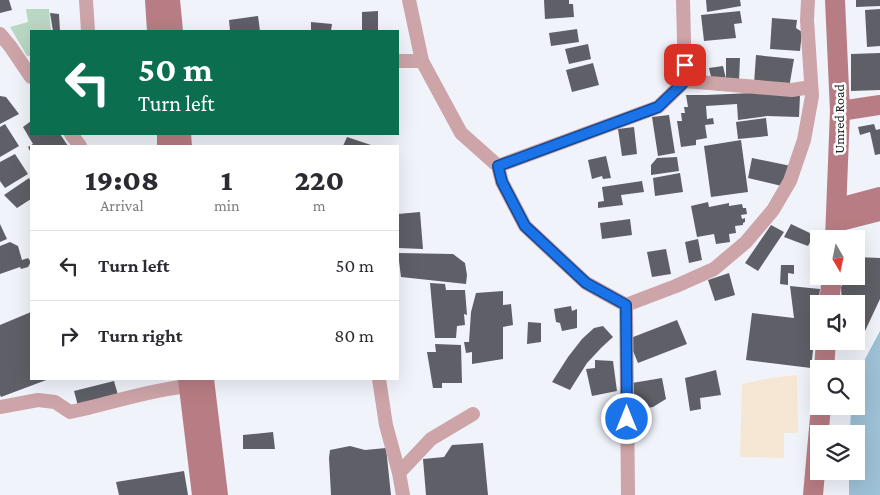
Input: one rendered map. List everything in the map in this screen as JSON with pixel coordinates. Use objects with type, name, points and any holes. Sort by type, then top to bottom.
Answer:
[{"type":"street","points":[[86,0],[88,30]]},
{"type":"street","points":[[155,0],[157,30]]},
{"type":"street","points":[[170,0],[173,30]]},
{"type":"street","points":[[409,0],[422,61],[461,133],[498,166],[502,182],[525,226],[586,283],[626,305],[714,269],[746,242],[773,210],[790,181],[804,140],[812,96],[807,20],[808,0]]},
{"type":"street","points":[[498,166],[658,107],[685,81],[683,0]]},
{"type":"street","name":"Umred Road","points":[[835,0],[840,111],[836,223]]},
{"type":"street","points":[[0,34],[5,49],[30,76]]},
{"type":"street","points":[[399,61],[422,61]]},
{"type":"street","points":[[685,81],[792,90],[811,87]]},
{"type":"street","points":[[840,111],[880,105]]},
{"type":"street","points":[[836,223],[880,196]]},
{"type":"street","points":[[836,223],[880,211]]},
{"type":"street","points":[[626,305],[628,495]]},
{"type":"street","points":[[379,380],[386,425],[400,473],[403,495]]},
{"type":"street","points":[[0,407],[38,400],[55,402],[70,412],[193,381]]},
{"type":"street","points":[[193,381],[202,495]]},
{"type":"street","points":[[193,381],[218,495]]},
{"type":"street","points":[[400,473],[431,439],[472,414]]},
{"type":"street","points":[[813,495],[820,415]]},
{"type":"shaded area","points":[[797,375],[798,433],[784,433],[784,458],[740,457],[742,384]]},
{"type":"green space","points":[[26,9],[49,9],[51,30],[30,30],[30,56],[27,56],[10,27],[28,22]]},
{"type":"water","points":[[880,331],[880,495],[849,495],[849,480],[865,480],[865,425],[850,425],[851,415],[865,415],[865,360]]},
{"type":"building","points":[[0,0],[9,0],[12,10],[0,13]]},
{"type":"building","points":[[544,0],[569,0],[569,4],[573,4],[574,17],[545,19]]},
{"type":"building","points":[[706,0],[740,0],[741,6],[707,12]]},
{"type":"building","points":[[856,0],[880,0],[880,6],[856,7]]},
{"type":"building","points":[[880,9],[880,46],[867,47],[865,10]]},
{"type":"building","points":[[378,11],[378,30],[362,30],[362,12]]},
{"type":"building","points":[[740,11],[742,23],[734,24],[736,38],[704,41],[701,15]]},
{"type":"building","points":[[50,13],[59,14],[60,30],[53,30]]},
{"type":"building","points":[[258,16],[260,30],[230,30],[229,20]]},
{"type":"building","points":[[772,18],[797,20],[796,28],[802,32],[800,51],[770,49]]},
{"type":"building","points":[[311,22],[332,24],[331,30],[311,30]]},
{"type":"building","points":[[577,29],[579,42],[551,46],[549,33]]},
{"type":"building","points":[[588,44],[591,59],[569,64],[565,49]]},
{"type":"building","points":[[880,53],[880,90],[851,91],[851,54]]},
{"type":"building","points":[[756,55],[794,59],[789,88],[754,84]]},
{"type":"building","points":[[726,58],[740,58],[739,81],[726,81]]},
{"type":"building","points":[[593,63],[599,85],[572,92],[566,70]]},
{"type":"building","points":[[723,66],[726,79],[712,81],[709,68]]},
{"type":"building","points":[[752,93],[800,95],[799,117],[767,116],[738,120],[737,104],[706,106],[707,119],[713,118],[714,124],[705,125],[707,138],[696,140],[696,145],[681,147],[677,121],[682,121],[681,113],[685,113],[684,107],[688,107],[686,95]]},
{"type":"building","points":[[0,96],[6,97],[19,114],[0,124]]},
{"type":"building","points":[[669,115],[675,153],[658,156],[652,117]]},
{"type":"building","points":[[766,118],[768,136],[738,139],[736,122]]},
{"type":"building","points":[[30,122],[30,135],[61,135],[67,145],[31,145],[33,144],[23,127]]},
{"type":"building","points":[[5,124],[19,146],[0,157],[0,127]]},
{"type":"building","points":[[874,124],[876,130],[880,129],[880,154],[875,155],[870,132],[860,135],[858,127]]},
{"type":"building","points":[[634,127],[637,154],[622,156],[618,129]]},
{"type":"building","points":[[347,137],[371,145],[343,145]]},
{"type":"building","points":[[741,140],[748,192],[711,197],[704,146]]},
{"type":"building","points":[[15,154],[28,174],[5,188],[0,181],[0,162]]},
{"type":"building","points":[[606,156],[611,178],[603,179],[602,176],[592,179],[588,160]]},
{"type":"building","points":[[677,157],[679,171],[651,175],[651,165],[657,158]]},
{"type":"building","points":[[752,158],[791,166],[786,187],[748,178]]},
{"type":"building","points":[[680,173],[683,192],[655,196],[653,178]]},
{"type":"building","points":[[29,178],[30,200],[17,208],[4,195]]},
{"type":"building","points":[[642,181],[644,192],[621,195],[623,205],[598,208],[598,202],[604,201],[602,187]]},
{"type":"building","points":[[708,202],[709,207],[729,203],[729,206],[742,204],[743,208],[746,208],[747,214],[741,215],[742,219],[745,218],[745,222],[743,225],[735,226],[736,233],[729,234],[730,242],[716,244],[714,234],[697,237],[691,206]]},
{"type":"building","points":[[420,212],[423,249],[399,248],[399,214]]},
{"type":"building","points":[[630,219],[632,235],[602,239],[600,223]]},
{"type":"building","points":[[0,224],[7,239],[0,242]]},
{"type":"building","points":[[791,224],[810,233],[810,242],[808,246],[784,237]]},
{"type":"building","points":[[771,225],[784,232],[758,271],[745,263]]},
{"type":"building","points":[[698,239],[702,260],[689,263],[685,242]]},
{"type":"building","points":[[10,242],[18,246],[22,260],[28,258],[30,261],[28,267],[21,269],[20,267],[0,274],[0,246]]},
{"type":"building","points":[[666,249],[671,274],[652,277],[647,252]]},
{"type":"building","points":[[399,253],[453,254],[465,263],[467,275],[466,284],[401,277]]},
{"type":"building","points":[[865,257],[880,258],[880,299],[865,331],[865,295],[841,295],[842,285],[865,285]]},
{"type":"building","points":[[781,265],[794,265],[794,274],[788,273],[788,285],[780,284]]},
{"type":"building","points":[[729,273],[735,295],[715,301],[708,280]]},
{"type":"building","points":[[430,283],[445,284],[446,290],[465,290],[467,315],[464,314],[465,325],[457,326],[456,338],[435,338]]},
{"type":"building","points":[[790,286],[820,289],[819,295],[810,295],[810,350],[813,350],[810,368],[746,360],[752,313],[794,318]]},
{"type":"building","points":[[503,291],[503,305],[511,304],[513,325],[503,327],[503,359],[472,364],[472,352],[466,353],[464,342],[469,342],[471,312],[476,293]]},
{"type":"building","points":[[571,306],[572,311],[577,309],[577,328],[562,331],[560,323],[556,322],[554,309]]},
{"type":"building","points":[[30,312],[30,380],[46,380],[1,397],[0,395],[0,325]]},
{"type":"building","points":[[677,320],[687,344],[638,363],[628,339]]},
{"type":"building","points":[[528,322],[541,323],[541,342],[527,344]]},
{"type":"building","points":[[603,326],[613,337],[587,363],[570,390],[552,382],[582,339],[594,328]]},
{"type":"building","points":[[435,344],[461,345],[462,383],[442,383],[442,388],[433,388],[427,352],[436,352]]},
{"type":"building","points":[[595,360],[613,361],[617,391],[592,396],[586,369],[595,368]]},
{"type":"building","points":[[716,370],[721,395],[700,398],[701,409],[690,411],[685,378]]},
{"type":"building","points":[[662,378],[666,399],[653,407],[637,410],[632,383]]},
{"type":"building","points":[[114,381],[118,395],[78,406],[74,391]]},
{"type":"building","points":[[273,432],[275,449],[243,449],[243,435]]},
{"type":"building","points":[[483,443],[488,495],[426,495],[423,459],[444,457],[452,445]]},
{"type":"building","points":[[350,446],[365,450],[386,448],[391,495],[331,495],[330,450]]},
{"type":"building","points":[[184,471],[188,495],[119,495],[116,482]]},
{"type":"route","points":[[627,419],[626,305],[586,283],[525,226],[502,182],[498,166],[658,107],[685,81],[685,65]]}]
